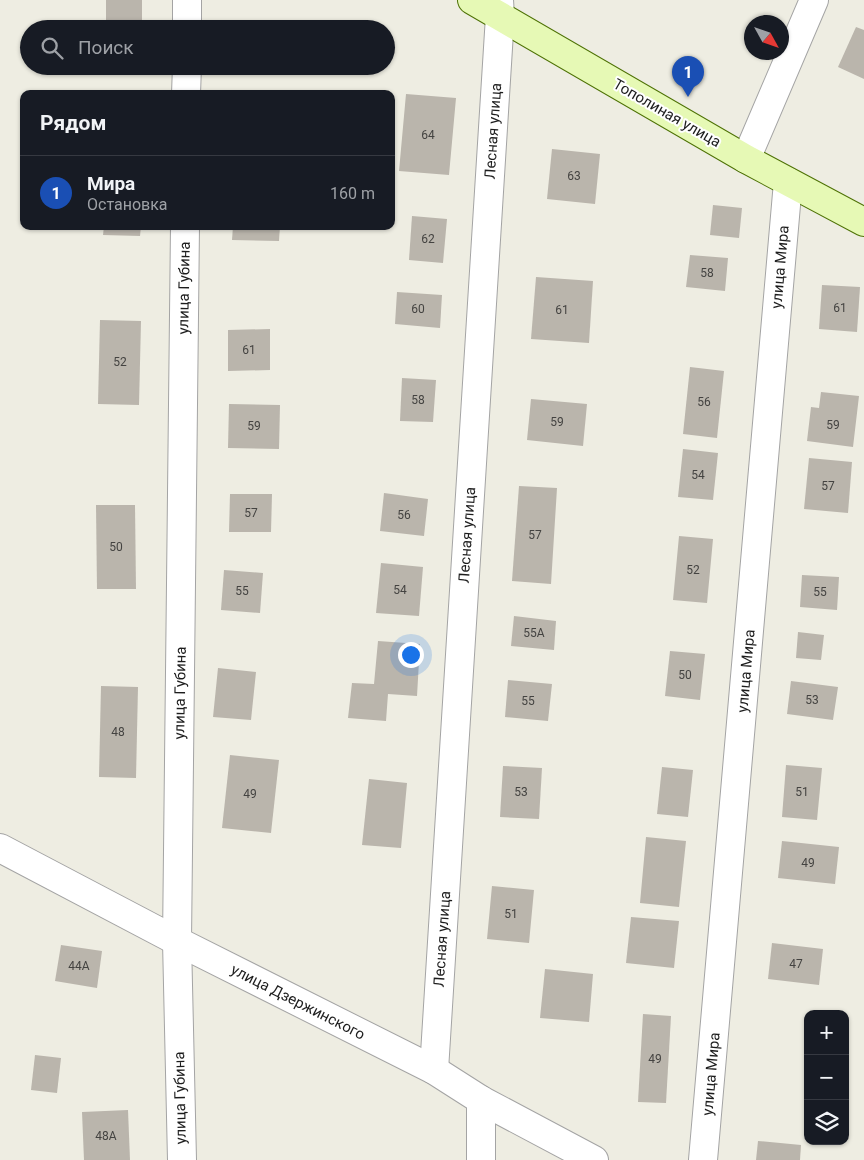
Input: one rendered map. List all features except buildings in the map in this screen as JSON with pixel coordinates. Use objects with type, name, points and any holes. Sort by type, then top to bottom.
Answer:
[{"type":"street","points":[[187,0],[187,20]]},
{"type":"street","name":"Тополиная улица","points":[[472,0],[500,8],[746,159],[864,222]]},
{"type":"street","points":[[746,159],[814,0]]},
{"type":"street","name":"Лесная улица","points":[[434,1070],[500,8]]},
{"type":"street","points":[[186,90],[187,75]]},
{"type":"street","name":"улица Мира","points":[[704,1160],[788,182]]},
{"type":"street","name":"улица Губина","points":[[182,1160],[177,941],[185,230]]},
{"type":"street","name":"улица Дзержинского","points":[[0,848],[177,941],[434,1070],[481,1100],[594,1160]]},
{"type":"street","points":[[481,1100],[482,1160]]},
{"type":"place","name":"Мира","points":[[688,97]]}]
